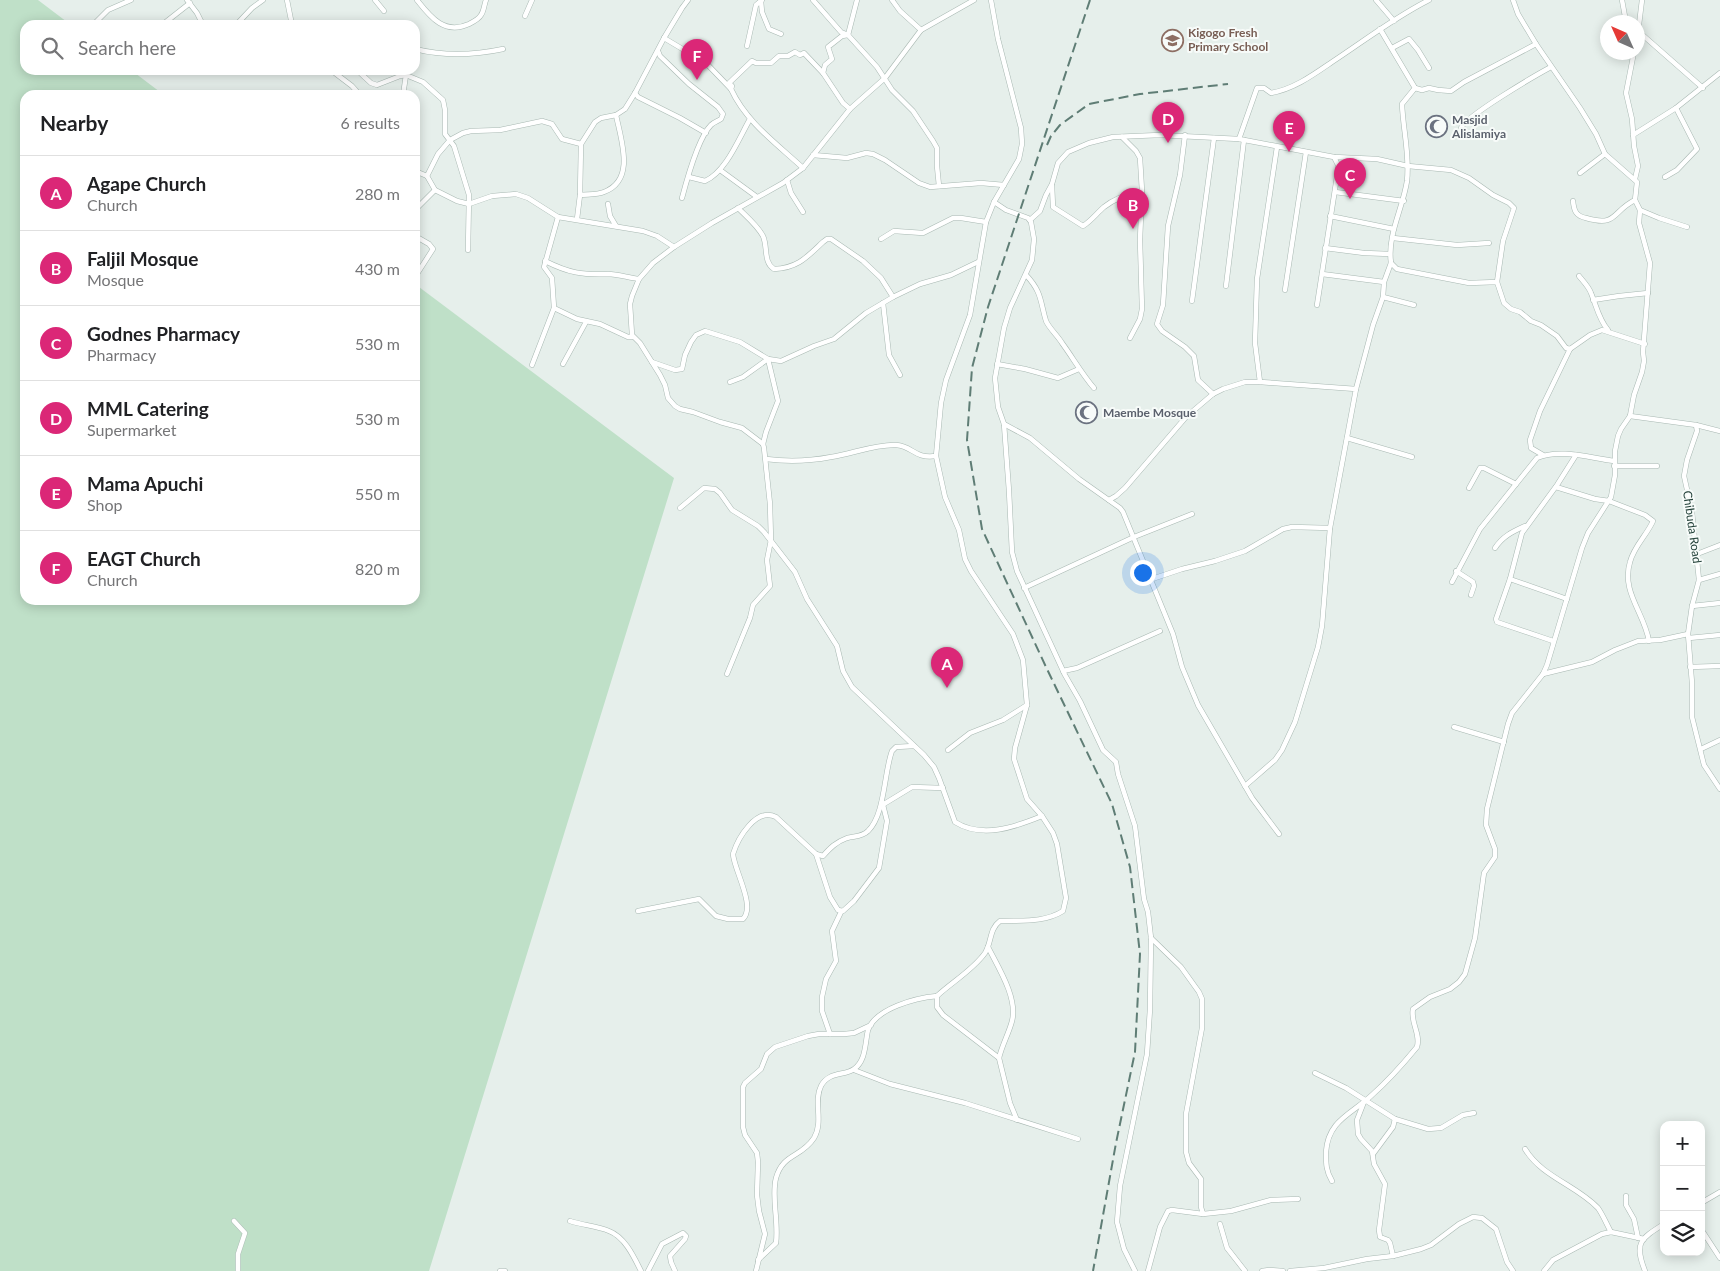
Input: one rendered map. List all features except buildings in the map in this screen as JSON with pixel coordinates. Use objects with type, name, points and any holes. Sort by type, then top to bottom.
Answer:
[{"type":"street","points":[[98,20],[108,10],[131,0]]},
{"type":"street","points":[[241,20],[263,0]]},
{"type":"street","points":[[287,0],[291,20]]},
{"type":"street","points":[[374,0],[384,11]]},
{"type":"street","points":[[417,0],[436,21],[451,28],[459,28],[481,16],[486,0]]},
{"type":"street","points":[[526,16],[532,0]]},
{"type":"street","points":[[577,219],[580,195],[581,144],[595,122],[601,118],[616,115],[625,109],[664,38],[688,0]]},
{"type":"street","points":[[762,0],[762,12],[769,29],[781,34]]},
{"type":"street","points":[[747,46],[756,5],[762,0]]},
{"type":"street","points":[[813,0],[841,32],[848,36],[867,55],[892,90],[913,111],[936,146],[939,186]]},
{"type":"street","points":[[848,36],[857,0]]},
{"type":"street","points":[[892,0],[900,11],[921,30]]},
{"type":"street","points":[[763,444],[742,428],[677,408],[668,398],[664,382],[631,333],[630,304],[639,279],[653,263],[674,247],[787,180],[803,168],[850,109],[885,78],[921,30],[974,0]]},
{"type":"street","points":[[756,1271],[765,1234],[757,1195],[758,1162],[756,1153],[745,1135],[743,1127],[743,1087],[761,1069],[770,1050],[808,1036],[854,1032],[870,1025],[893,1008],[909,1000],[937,996],[979,960],[988,947],[993,928],[1000,921],[1042,919],[1058,914],[1063,911],[1065,906],[1066,898],[1057,844],[1053,833],[1042,816],[1027,799],[1014,759],[1015,748],[1027,705],[1023,660],[1013,634],[965,559],[959,530],[945,496],[936,456],[941,403],[946,380],[970,315],[986,222],[994,202],[1019,159],[1022,137],[998,39],[991,0]]},
{"type":"street","points":[[1376,0],[1394,21]]},
{"type":"street","points":[[1226,286],[1242,140],[1257,88],[1264,88],[1271,93],[1284,91],[1314,74],[1427,0]]},
{"type":"street","points":[[1513,0],[1518,14],[1551,67],[1580,108],[1596,134],[1605,154],[1635,179]]},
{"type":"street","points":[[1622,0],[1625,15]]},
{"type":"street","points":[[1640,15],[1642,0]]},
{"type":"street","points":[[168,20],[188,2],[200,20]]},
{"type":"street","points":[[1380,29],[1415,88],[1422,90],[1429,88],[1452,90],[1536,44]]},
{"type":"street","points":[[823,73],[825,65],[832,59],[828,47],[842,36],[848,36]]},
{"type":"street","points":[[664,38],[706,63],[731,89]]},
{"type":"street","points":[[1645,38],[1703,88]]},
{"type":"street","points":[[1392,48],[1409,39],[1429,68]]},
{"type":"street","points":[[420,50],[438,53],[484,53],[503,49]]},
{"type":"street","points":[[658,51],[660,56],[689,84],[722,112],[722,119],[712,124],[696,152],[682,198]]},
{"type":"street","points":[[803,168],[750,119],[738,104],[731,89],[732,86],[729,83],[752,61],[756,63],[770,63],[779,56],[788,56],[795,52],[800,55],[804,53],[823,73],[843,103],[850,109]]},
{"type":"street","points":[[1573,201],[1574,209],[1579,216],[1600,222],[1609,220],[1634,200],[1638,166],[1632,118],[1626,93],[1632,60]]},
{"type":"street","points":[[1461,128],[1468,119],[1520,84],[1551,67]]},
{"type":"street","points":[[1633,135],[1676,108],[1703,88],[1720,72]]},
{"type":"street","points":[[338,75],[356,90]]},
{"type":"street","points":[[362,75],[371,83],[377,85],[381,85],[395,77],[406,75],[423,82],[443,100],[445,105],[445,134],[454,146],[466,183],[469,204],[468,250]]},
{"type":"street","points":[[404,90],[406,75]]},
{"type":"street","points":[[1246,786],[1275,760],[1282,750],[1295,722],[1318,647],[1322,626],[1330,528],[1356,389],[1373,325],[1383,296],[1384,282],[1391,263],[1390,254],[1394,229],[1404,201],[1408,166],[1402,104],[1415,88]]},
{"type":"street","points":[[635,93],[638,97],[706,133]]},
{"type":"street","points":[[1665,177],[1677,170],[1697,149],[1676,108]]},
{"type":"street","points":[[580,195],[604,192],[614,186],[622,177],[624,158],[616,115]]},
{"type":"street","points":[[689,177],[705,181],[720,170],[750,119]]},
{"type":"street","points":[[426,176],[438,154],[450,140],[460,134],[471,131],[500,130],[542,121],[552,124],[562,139],[581,144]]},
{"type":"street","points":[[1185,135],[1180,175],[1168,226],[1163,305],[1157,324],[1162,331],[1191,353],[1198,380],[1213,394]]},
{"type":"street","points":[[1030,220],[1040,211],[1052,184],[1058,163],[1068,152],[1089,143],[1113,137],[1185,135],[1242,140],[1334,157],[1377,159],[1408,166],[1451,170],[1469,178],[1513,206],[1514,208],[1503,241],[1498,282],[1504,303],[1531,321],[1541,325],[1556,336],[1566,348],[1570,349]]},
{"type":"street","points":[[1122,137],[1136,151],[1140,158],[1142,191],[1140,240],[1142,309],[1140,319],[1130,338]]},
{"type":"street","points":[[1192,301],[1214,138]]},
{"type":"street","points":[[1260,382],[1255,343],[1257,278],[1278,147]]},
{"type":"street","points":[[813,155],[847,158],[866,152],[886,160],[919,183],[930,187],[981,183],[1004,185]]},
{"type":"street","points":[[1285,290],[1306,152]]},
{"type":"street","points":[[1580,172],[1605,154]]},
{"type":"street","points":[[1317,305],[1335,192],[1338,165],[1334,157]]},
{"type":"street","points":[[720,170],[756,197]]},
{"type":"street","points":[[420,173],[426,176],[435,190],[457,202],[469,204],[487,197],[516,194],[528,198],[558,217],[652,234],[674,247]]},
{"type":"street","points":[[787,180],[791,192],[803,212]]},
{"type":"street","points":[[1052,184],[1053,207],[1082,226],[1113,201],[1142,191]]},
{"type":"street","points":[[420,205],[435,190]]},
{"type":"street","points":[[1335,192],[1404,201]]},
{"type":"street","points":[[1332,1181],[1326,1166],[1326,1147],[1330,1132],[1349,1112],[1365,1101],[1396,1072],[1417,1047],[1418,1038],[1413,1020],[1413,1010],[1430,997],[1450,989],[1465,974],[1475,938],[1484,874],[1495,857],[1495,849],[1488,832],[1486,820],[1487,809],[1510,718],[1543,674],[1582,548],[1588,533],[1609,501],[1613,487],[1618,436],[1630,416],[1634,395],[1642,372],[1650,263],[1639,223],[1640,210],[1634,200]]},
{"type":"street","points":[[994,202],[1006,210],[1030,220]]},
{"type":"street","points":[[608,204],[610,214],[616,226]]},
{"type":"street","points":[[738,208],[762,233],[769,264],[774,270],[799,264],[823,242],[830,239],[863,262],[881,278],[893,297]]},
{"type":"street","points":[[1640,210],[1687,227]]},
{"type":"street","points":[[1330,216],[1394,229]]},
{"type":"street","points":[[532,365],[554,308],[552,278],[545,270],[545,261],[552,243],[558,217]]},
{"type":"street","points":[[881,239],[894,231],[922,233],[929,231],[953,218],[986,222]]},
{"type":"street","points":[[1030,220],[1034,239],[1032,260],[1010,308],[1004,328],[997,364],[995,389],[998,407],[1004,424],[1012,552],[1016,570],[1063,671],[1103,750],[1116,762],[1135,826],[1151,938],[1150,1009],[1147,1054],[1120,1186],[1117,1222],[1124,1249],[1135,1271]]},
{"type":"street","points":[[1393,238],[1456,245],[1489,243]]},
{"type":"street","points":[[420,239],[429,244],[433,250],[420,270]]},
{"type":"street","points":[[1325,248],[1390,254]]},
{"type":"street","points":[[545,261],[566,271],[599,276],[610,274],[639,279]]},
{"type":"street","points":[[651,361],[675,370],[682,369],[685,355],[694,338],[698,333],[704,331],[740,342],[768,359],[781,361],[834,339],[866,313],[893,297],[920,284],[950,275],[978,262]]},
{"type":"street","points":[[1391,263],[1397,269],[1469,283],[1498,282]]},
{"type":"street","points":[[1322,274],[1384,282]]},
{"type":"street","points":[[1026,275],[1038,291],[1046,322],[1094,388]]},
{"type":"street","points":[[1579,276],[1589,289],[1609,331]]},
{"type":"street","points":[[1593,300],[1648,293]]},
{"type":"street","points":[[1383,296],[1414,305]]},
{"type":"street","points":[[883,303],[888,347],[892,361],[900,375]]},
{"type":"street","points":[[554,308],[571,317],[600,324],[628,337],[633,337]]},
{"type":"street","points":[[563,364],[586,322]]},
{"type":"street","points":[[1543,455],[1532,448],[1530,440],[1540,411],[1570,349],[1590,335],[1602,330],[1645,344]]},
{"type":"street","points":[[730,382],[742,377],[768,359]]},
{"type":"street","points":[[727,674],[750,618],[753,605],[770,586],[768,560],[771,540],[770,504],[763,444],[778,401],[768,359]]},
{"type":"street","points":[[997,364],[1058,378],[1079,369]]},
{"type":"street","points":[[1108,500],[1116,496],[1186,417],[1213,394],[1245,382],[1356,389]]},
{"type":"street","points":[[1630,416],[1720,430]]},
{"type":"street","points":[[1004,424],[1030,438],[1079,479],[1120,508]]},
{"type":"street","name":"Chibuda Road","points":[[1696,425],[1697,431],[1687,460],[1684,476],[1692,512],[1699,580],[1692,606],[1688,636],[1692,683],[1692,717],[1704,765],[1720,789]]},
{"type":"street","points":[[1347,438],[1412,457]]},
{"type":"street","points":[[766,459],[803,460],[831,457],[896,445],[904,447],[920,456],[936,456]]},
{"type":"street","points":[[1452,582],[1456,571],[1470,550],[1480,528],[1533,461],[1543,455],[1576,455],[1614,463],[1657,466]]},
{"type":"street","points":[[1553,641],[1497,622],[1497,616],[1510,579],[1522,533],[1556,487],[1576,455]]},
{"type":"street","points":[[1469,488],[1480,468],[1484,468],[1516,484]]},
{"type":"street","points":[[1556,487],[1595,499],[1609,501],[1645,515],[1653,521],[1630,561],[1627,581],[1630,593],[1644,622],[1649,641]]},
{"type":"street","points":[[680,508],[704,488],[715,489],[724,496],[732,510],[758,526],[771,540],[795,572],[807,599],[837,646],[843,671],[852,687],[934,767],[943,788],[952,819],[955,822],[966,828],[976,830],[996,830],[1012,828],[1042,816]]},
{"type":"street","points":[[1116,496],[1152,579],[1198,706],[1257,805],[1279,834]]},
{"type":"street","points":[[1024,588],[1134,537],[1192,514]]},
{"type":"street","points":[[1495,548],[1502,538],[1509,533],[1526,526]]},
{"type":"street","points":[[1152,579],[1182,569],[1215,562],[1245,550],[1283,528],[1330,528]]},
{"type":"street","points":[[1697,554],[1720,545]]},
{"type":"street","points":[[1456,571],[1474,582],[1471,595]]},
{"type":"street","points":[[1699,580],[1720,574]]},
{"type":"street","points":[[1510,579],[1567,599]]},
{"type":"street","points":[[1692,606],[1720,603]]},
{"type":"street","points":[[1063,671],[1077,668],[1160,631]]},
{"type":"street","points":[[1543,674],[1592,662],[1638,640],[1649,641],[1688,636],[1720,635]]},
{"type":"street","points":[[1690,667],[1720,666]]},
{"type":"street","points":[[948,750],[970,733],[1003,720],[1027,705]]},
{"type":"street","points":[[1454,727],[1504,742]]},
{"type":"street","points":[[1701,749],[1720,740]]},
{"type":"street","points":[[638,911],[699,900],[716,916],[728,920],[743,919],[747,915],[748,910],[742,881],[733,854],[745,831],[751,824],[764,815],[770,814],[776,817],[816,854],[823,856],[834,844],[867,833],[874,823],[883,802],[892,750],[896,747],[914,746]]},
{"type":"street","points":[[883,802],[912,787],[943,788]]},
{"type":"street","points":[[830,1034],[822,1011],[822,997],[826,979],[836,961],[832,931],[841,912],[854,900],[879,868],[887,821],[883,802]]},
{"type":"street","points":[[816,854],[832,904],[841,912]]},
{"type":"street","points":[[1151,938],[1181,967],[1202,999],[1202,1028],[1186,1114],[1186,1158],[1201,1179],[1201,1207],[1203,1214]]},
{"type":"street","points":[[988,947],[1011,997],[1013,1007],[1013,1018],[1001,1047],[999,1058],[1008,1098],[1017,1120]]},
{"type":"street","points":[[937,996],[937,1007],[942,1015],[999,1058]]},
{"type":"street","points":[[758,1260],[776,1243],[775,1181],[780,1166],[786,1160],[802,1151],[816,1133],[819,1124],[819,1095],[823,1083],[835,1075],[854,1070],[859,1064],[870,1025]]},
{"type":"street","points":[[854,1070],[890,1084],[965,1103],[1078,1139]]},
{"type":"street","points":[[1315,1073],[1395,1119],[1428,1129],[1436,1130],[1463,1115],[1474,1112]]},
{"type":"street","points":[[1365,1101],[1357,1120],[1358,1134],[1373,1154],[1374,1164],[1385,1184],[1379,1224],[1380,1237],[1388,1240],[1394,1256]]},
{"type":"street","points":[[1373,1154],[1393,1127],[1395,1119]]},
{"type":"street","points":[[1525,1149],[1546,1172],[1570,1185],[1599,1210],[1611,1232]]},
{"type":"street","points":[[1705,1201],[1720,1192]]},
{"type":"street","points":[[1626,1196],[1626,1205],[1633,1218],[1638,1238]]},
{"type":"street","points":[[1148,1271],[1160,1227],[1168,1211],[1203,1214],[1231,1211],[1271,1200],[1298,1199]]},
{"type":"street","points":[[1290,1271],[1324,1268],[1367,1259],[1394,1256],[1427,1247],[1468,1218],[1478,1217],[1496,1229],[1507,1262],[1513,1271]]},
{"type":"street","points":[[234,1221],[245,1233],[238,1254],[238,1271]]},
{"type":"street","points":[[570,1221],[609,1231],[618,1236],[635,1258],[641,1271]]},
{"type":"street","points":[[1220,1224],[1227,1248],[1245,1271]]},
{"type":"street","points":[[1645,1271],[1639,1253],[1640,1245],[1644,1239],[1660,1227]]},
{"type":"street","points":[[1544,1271],[1554,1260],[1597,1236],[1611,1232],[1644,1239]]},
{"type":"street","points":[[648,1271],[662,1244],[683,1233],[686,1236],[685,1239],[670,1256],[670,1262],[675,1271]]},
{"type":"street","points":[[1705,1235],[1720,1258]]},
{"type":"street","points":[[500,1271],[505,1271]]},
{"type":"street","points":[[1262,1271],[1283,1271]]},
{"type":"green space","points":[[0,0],[38,0],[64,20],[20,20],[20,75],[138,75],[157,90],[20,90],[20,605],[420,605],[420,288],[674,478],[429,1271],[0,1271]]},
{"type":"railway","points":[[1090,0],[988,307],[972,368],[967,440],[982,529],[1112,804],[1130,867],[1140,954],[1135,1052],[1116,1143],[1093,1271]]},
{"type":"railway","points":[[1047,145],[1051,136],[1060,125],[1089,104],[1140,94],[1228,84]]},
{"type":"place","name":"Kigogo Fresh Primary School","points":[[1172,40]]},
{"type":"place","name":"EAGT Church","points":[[697,80]]},
{"type":"place","name":"Masjid Alislamiya","points":[[1436,127]]},
{"type":"place","name":"MML Catering","points":[[1168,143]]},
{"type":"place","name":"Mama Apuchi","points":[[1289,152]]},
{"type":"place","name":"Godnes Pharmacy","points":[[1350,199]]},
{"type":"place","name":"Faljil Mosque","points":[[1133,229]]},
{"type":"place","name":"Maembe Mosque","points":[[1087,413]]},
{"type":"place","name":"Agape Church","points":[[947,688]]}]
